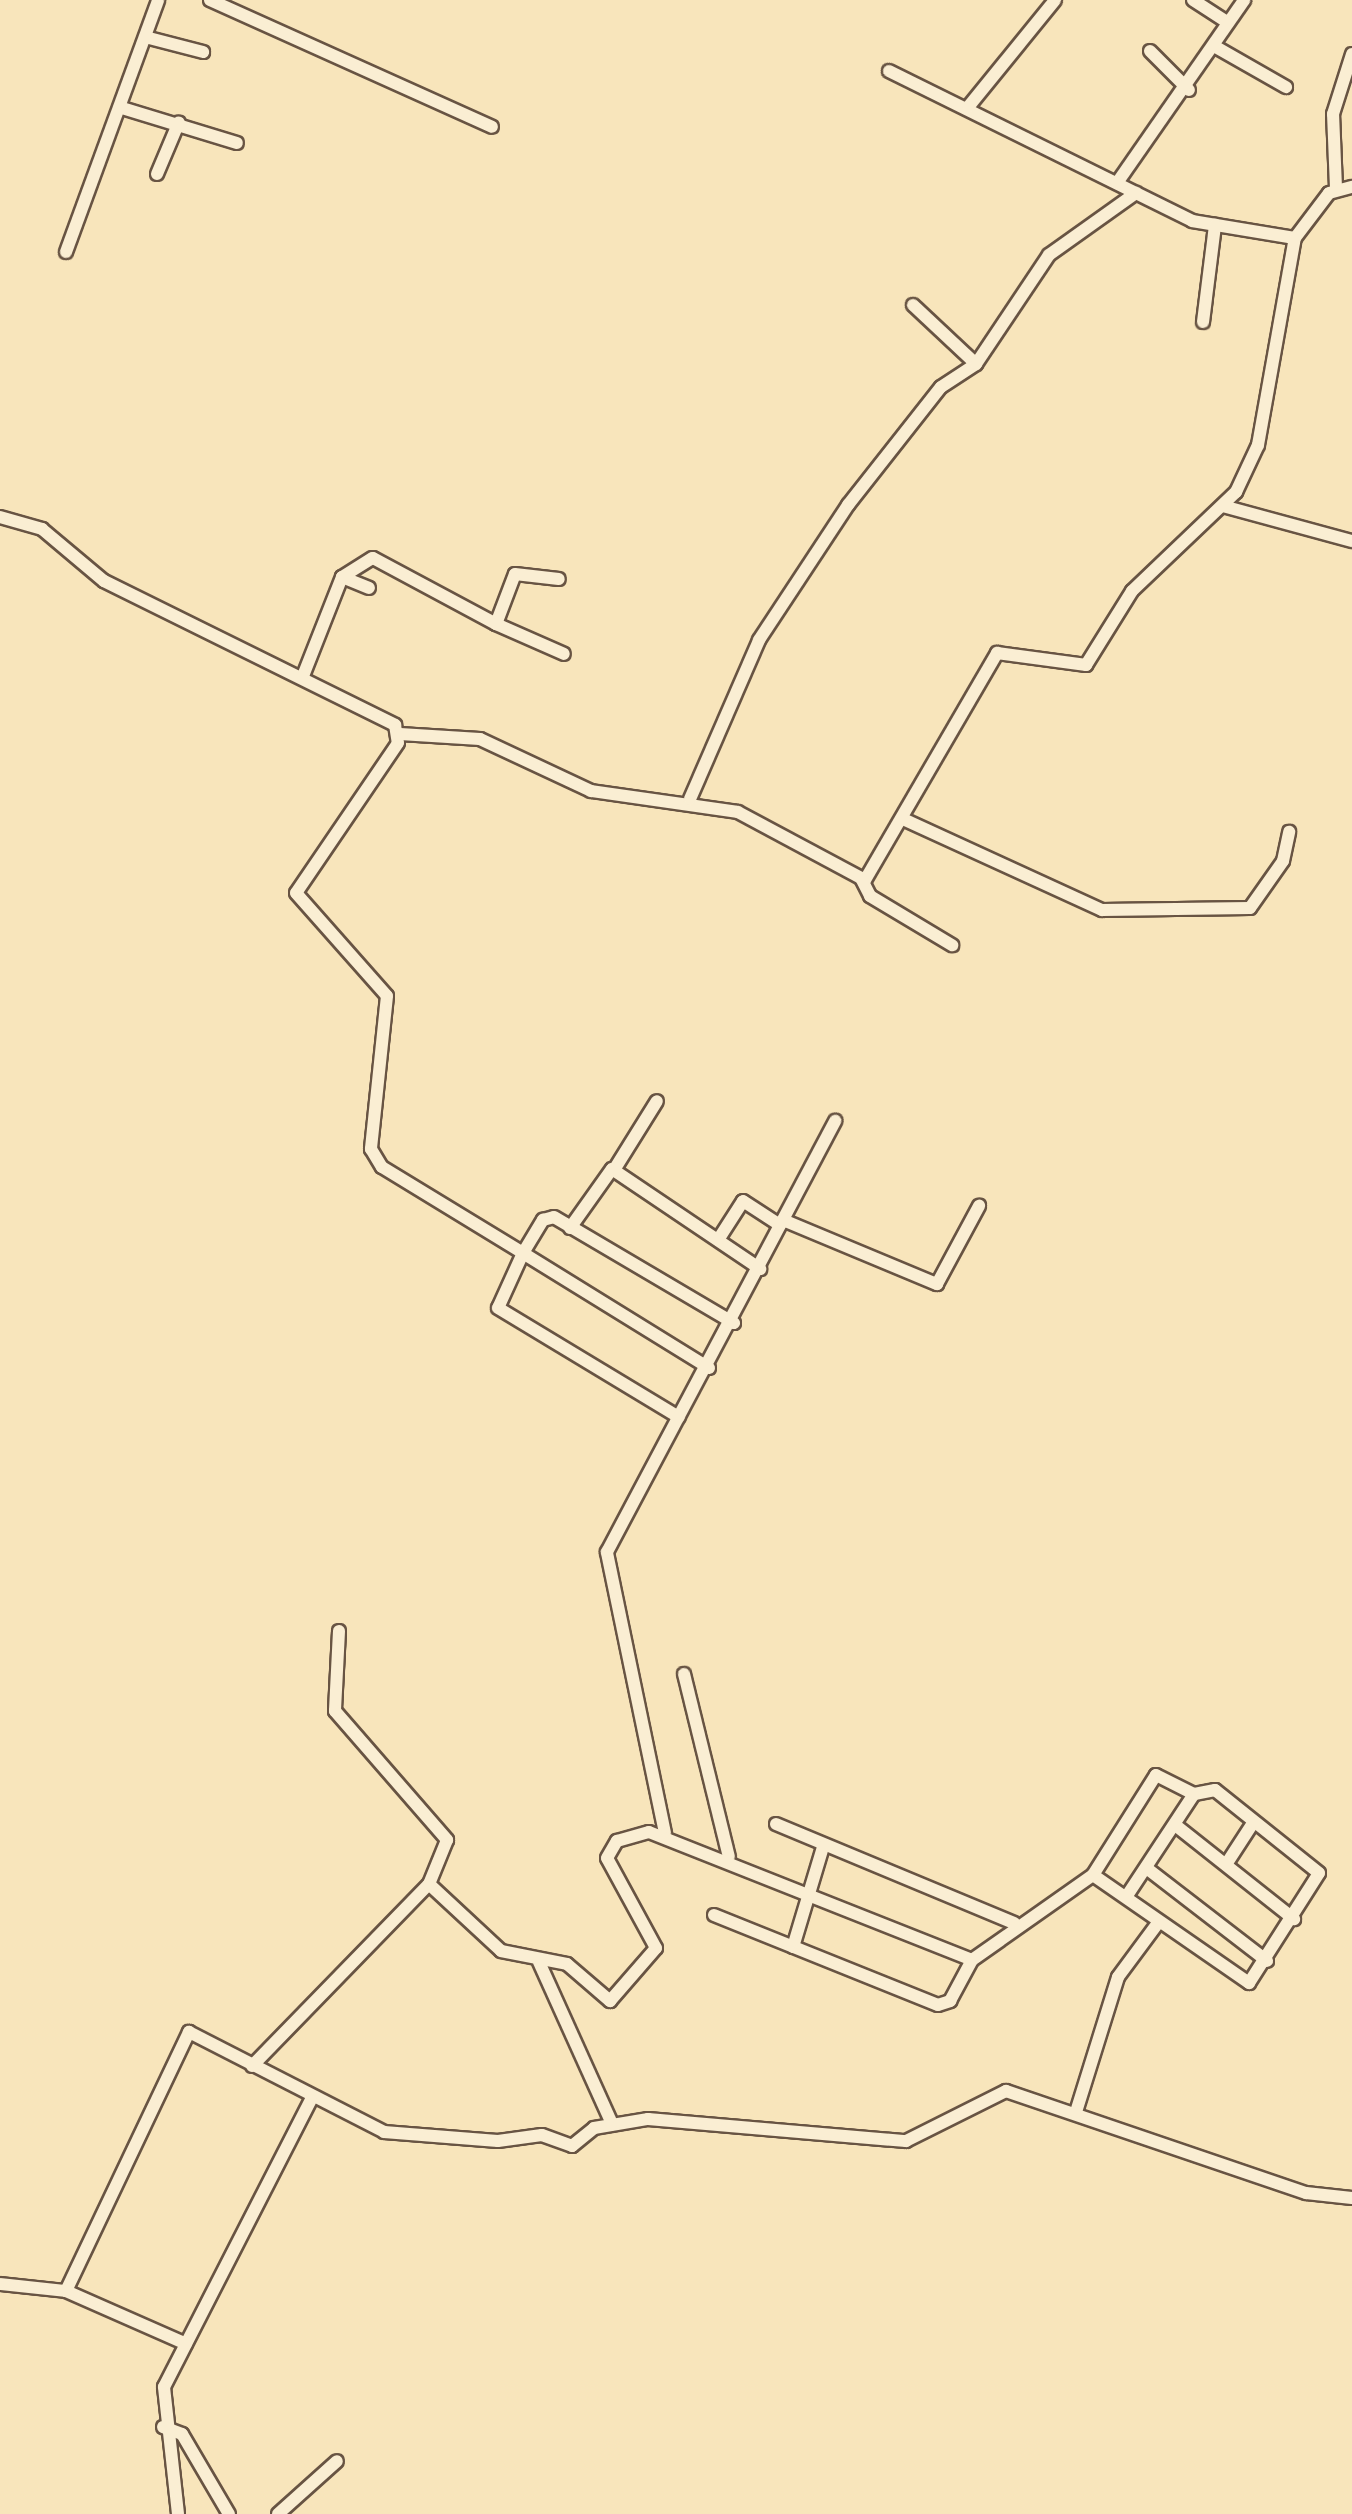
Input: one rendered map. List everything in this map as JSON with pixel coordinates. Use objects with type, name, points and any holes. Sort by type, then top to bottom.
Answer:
[{"type":"street","points":[[66,252],[149,38],[158,0]]},
{"type":"street","points":[[210,0],[492,127]]},
{"type":"street","points":[[969,106],[1055,0]]},
{"type":"street","points":[[1194,0],[1227,22]]},
{"type":"street","points":[[1117,182],[1189,90],[1227,22],[1244,0]]},
{"type":"street","points":[[149,38],[203,52]]},
{"type":"street","points":[[1214,46],[1286,87]]},
{"type":"street","points":[[1150,52],[1189,90]]},
{"type":"street","points":[[862,880],[903,819],[997,653],[1086,665],[1132,591],[1223,506],[1258,446],[1295,238],[1336,188],[1333,114],[1352,54]]},
{"type":"street","points":[[888,70],[969,106],[1136,193],[1216,225],[1295,238]]},
{"type":"street","points":[[122,108],[179,122],[237,143]]},
{"type":"street","points":[[157,174],[179,122]]},
{"type":"street","points":[[1336,188],[1352,187]]},
{"type":"street","points":[[690,799],[759,640],[908,428],[976,364],[1048,256],[1136,193]]},
{"type":"street","points":[[1203,322],[1216,225]]},
{"type":"street","points":[[913,305],[976,364]]},
{"type":"street","points":[[1223,506],[1352,542]]},
{"type":"street","points":[[0,517],[42,528],[104,581],[303,676],[400,734],[493,742],[590,791],[690,799],[744,815],[862,880],[870,896],[952,945]]},
{"type":"street","points":[[303,676],[342,577],[374,558],[496,624],[564,654]]},
{"type":"street","points":[[496,624],[514,574],[559,579]]},
{"type":"street","points":[[342,577],[369,588]]},
{"type":"street","points":[[400,734],[302,876],[298,899],[387,996],[374,1158],[709,1368]]},
{"type":"street","points":[[903,819],[1102,910],[1250,908],[1283,861],[1289,832]]},
{"type":"street","points":[[570,1228],[614,1170],[657,1101]]},
{"type":"street","points":[[665,1833],[608,1552],[679,1417],[734,1324],[835,1121]]},
{"type":"street","points":[[614,1170],[760,1269]]},
{"type":"street","points":[[718,1240],[743,1201],[782,1222],[938,1284],[979,1206]]},
{"type":"street","points":[[679,1417],[498,1308],[523,1253],[549,1216],[734,1324]]},
{"type":"street","points":[[252,2066],[429,1884],[447,1840],[335,1711],[339,1630]]},
{"type":"street","points":[[684,1674],[729,1857]]},
{"type":"street","points":[[714,1916],[944,2006],[972,1960],[1014,1924],[1093,1875],[1156,1775],[1194,1794],[1215,1790],[1319,1873],[1268,1961],[1253,1980],[1238,1981],[1093,1875]]},
{"type":"street","points":[[1126,1897],[1179,1828],[1194,1794]]},
{"type":"street","points":[[1227,1864],[1253,1823]]},
{"type":"street","points":[[776,1824],[1014,1924]]},
{"type":"street","points":[[1179,1828],[1294,1919]]},
{"type":"street","points":[[429,1884],[502,1951],[539,1962],[567,1964],[604,2001],[637,1977],[656,1948],[607,1858],[616,1840],[665,1833],[972,1960]]},
{"type":"street","points":[[792,1947],[823,1847]]},
{"type":"street","points":[[1149,1870],[1268,1961]]},
{"type":"street","points":[[1076,2112],[1118,1977],[1158,1923]]},
{"type":"street","points":[[539,1962],[612,2124]]},
{"type":"street","points":[[66,2291],[183,2034],[200,2034],[311,2100],[384,2132],[476,2132],[498,2142],[542,2135],[572,2146],[612,2124],[682,2121],[906,2142],[990,2094],[1076,2112],[1306,2193],[1352,2198]]},
{"type":"street","points":[[178,2514],[164,2427],[164,2387],[311,2100]]},
{"type":"street","points":[[0,2284],[66,2291],[186,2344]]},
{"type":"street","points":[[164,2427],[182,2434],[229,2514]]},
{"type":"street","points":[[278,2514],[336,2461]]}]
